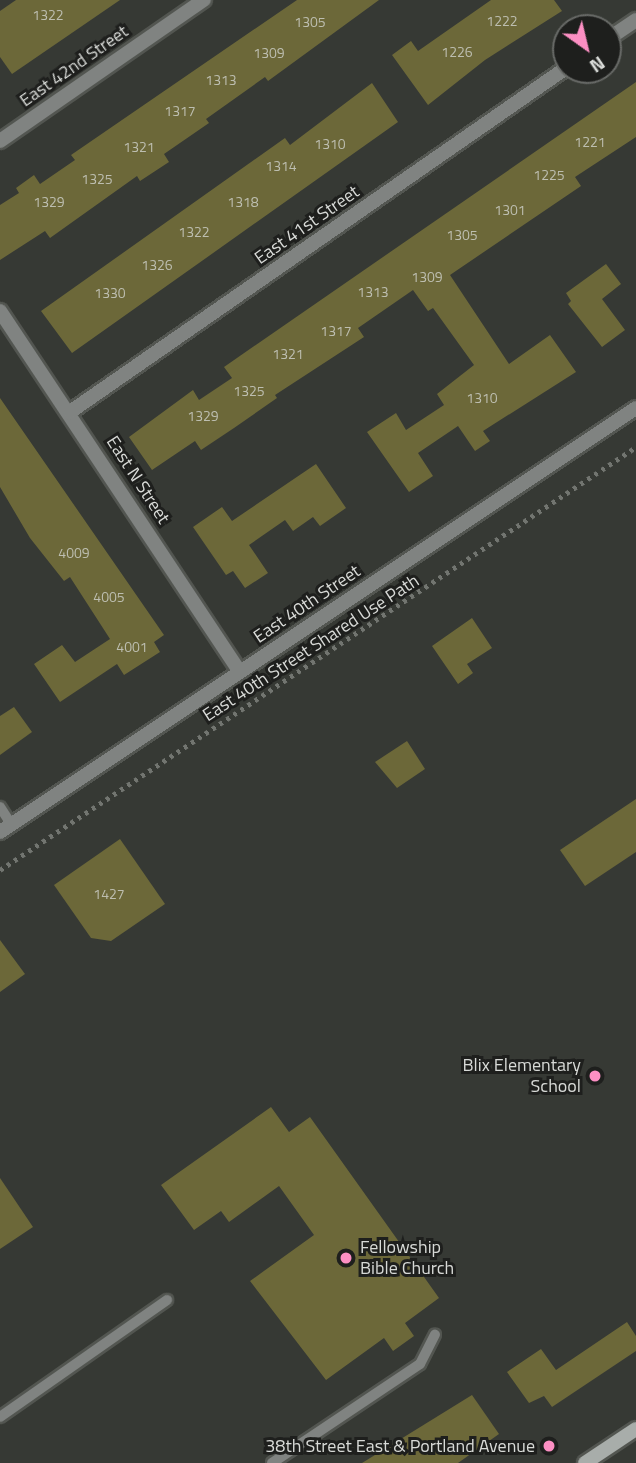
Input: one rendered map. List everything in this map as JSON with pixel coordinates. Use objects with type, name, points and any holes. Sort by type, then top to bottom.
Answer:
[{"type":"main road","points":[[585,1463],[636,1429]]},
{"type":"street","name":"East 42nd Street","points":[[0,141],[204,0]]},
{"type":"street","name":"East 41st Street","points":[[70,412],[552,78]]},
{"type":"street","name":"East N Street","points":[[0,311],[70,412],[240,672]]},
{"type":"street","name":"East 40th Street","points":[[6,828],[636,408]]},
{"type":"lane","points":[[0,807],[6,828]]},
{"type":"lane","points":[[0,1417],[167,1300]]},
{"type":"lane","points":[[272,1463],[420,1364],[435,1335]]},
{"type":"path","name":"East 40th Street Shared Use Path","points":[[0,870],[636,447]]},
{"type":"building","points":[[16,0],[120,0],[12,74],[0,57],[0,11]]},
{"type":"building","points":[[297,0],[379,0],[268,81],[265,77],[206,119],[209,123],[164,154],[169,162],[140,181],[137,176],[50,238],[45,231],[0,260],[0,205],[19,193],[16,188],[34,175],[40,184],[75,160],[71,155]]},
{"type":"building","points":[[491,0],[554,0],[562,11],[552,14],[552,17],[485,60],[428,105],[392,55],[411,41],[418,51]]},
{"type":"building","points":[[636,82],[636,137],[575,177],[581,186],[450,275],[509,364],[550,335],[576,372],[483,431],[490,441],[475,451],[458,426],[418,453],[433,476],[409,492],[367,432],[396,413],[406,430],[444,405],[437,394],[474,365],[433,308],[428,311],[413,290],[358,328],[364,337],[275,395],[277,398],[234,428],[201,450],[195,441],[152,470],[129,437],[193,390],[199,400],[232,378],[224,367]]},
{"type":"building","points":[[372,83],[398,122],[72,353],[41,311],[285,138],[290,145]]},
{"type":"building","points":[[606,264],[621,284],[602,299],[625,330],[602,347],[568,304],[571,301],[566,293]]},
{"type":"building","points":[[0,398],[164,635],[154,642],[160,652],[124,675],[117,664],[60,702],[34,664],[62,645],[75,662],[110,639],[70,577],[64,581],[30,538],[0,487]]},
{"type":"building","points":[[316,464],[346,508],[320,526],[313,517],[293,531],[285,520],[249,545],[268,573],[245,588],[233,571],[226,575],[193,527],[222,507],[232,521]]},
{"type":"building","points":[[472,618],[492,648],[467,664],[473,673],[458,684],[432,646]]},
{"type":"building","points":[[14,707],[32,732],[0,755],[0,716]]},
{"type":"building","points":[[407,741],[425,769],[397,788],[375,762]]},
{"type":"building","points":[[636,799],[636,852],[585,886],[560,850]]},
{"type":"building","points":[[120,839],[165,904],[111,941],[91,938],[54,885]]},
{"type":"building","points":[[0,940],[25,974],[0,992]]},
{"type":"building","name":"Fellowship Bible Church","points":[[271,1107],[289,1132],[310,1117],[439,1298],[405,1323],[414,1336],[393,1351],[384,1338],[326,1380],[250,1281],[314,1235],[279,1186],[229,1222],[221,1211],[194,1230],[161,1185]]},
{"type":"building","points":[[0,1178],[33,1227],[0,1249]]},
{"type":"building","points":[[627,1322],[636,1336],[636,1351],[552,1407],[544,1396],[529,1403],[507,1372],[541,1349],[556,1370]]},
{"type":"building","points":[[472,1395],[499,1434],[458,1463],[362,1463]]},
{"type":"place","name":"Blix Elementary School","points":[[595,1076]]},
{"type":"place","name":"Fellowship Bible Church","points":[[346,1258]]},
{"type":"place","name":"38th Street East & Portland Avenue","points":[[549,1446]]}]
